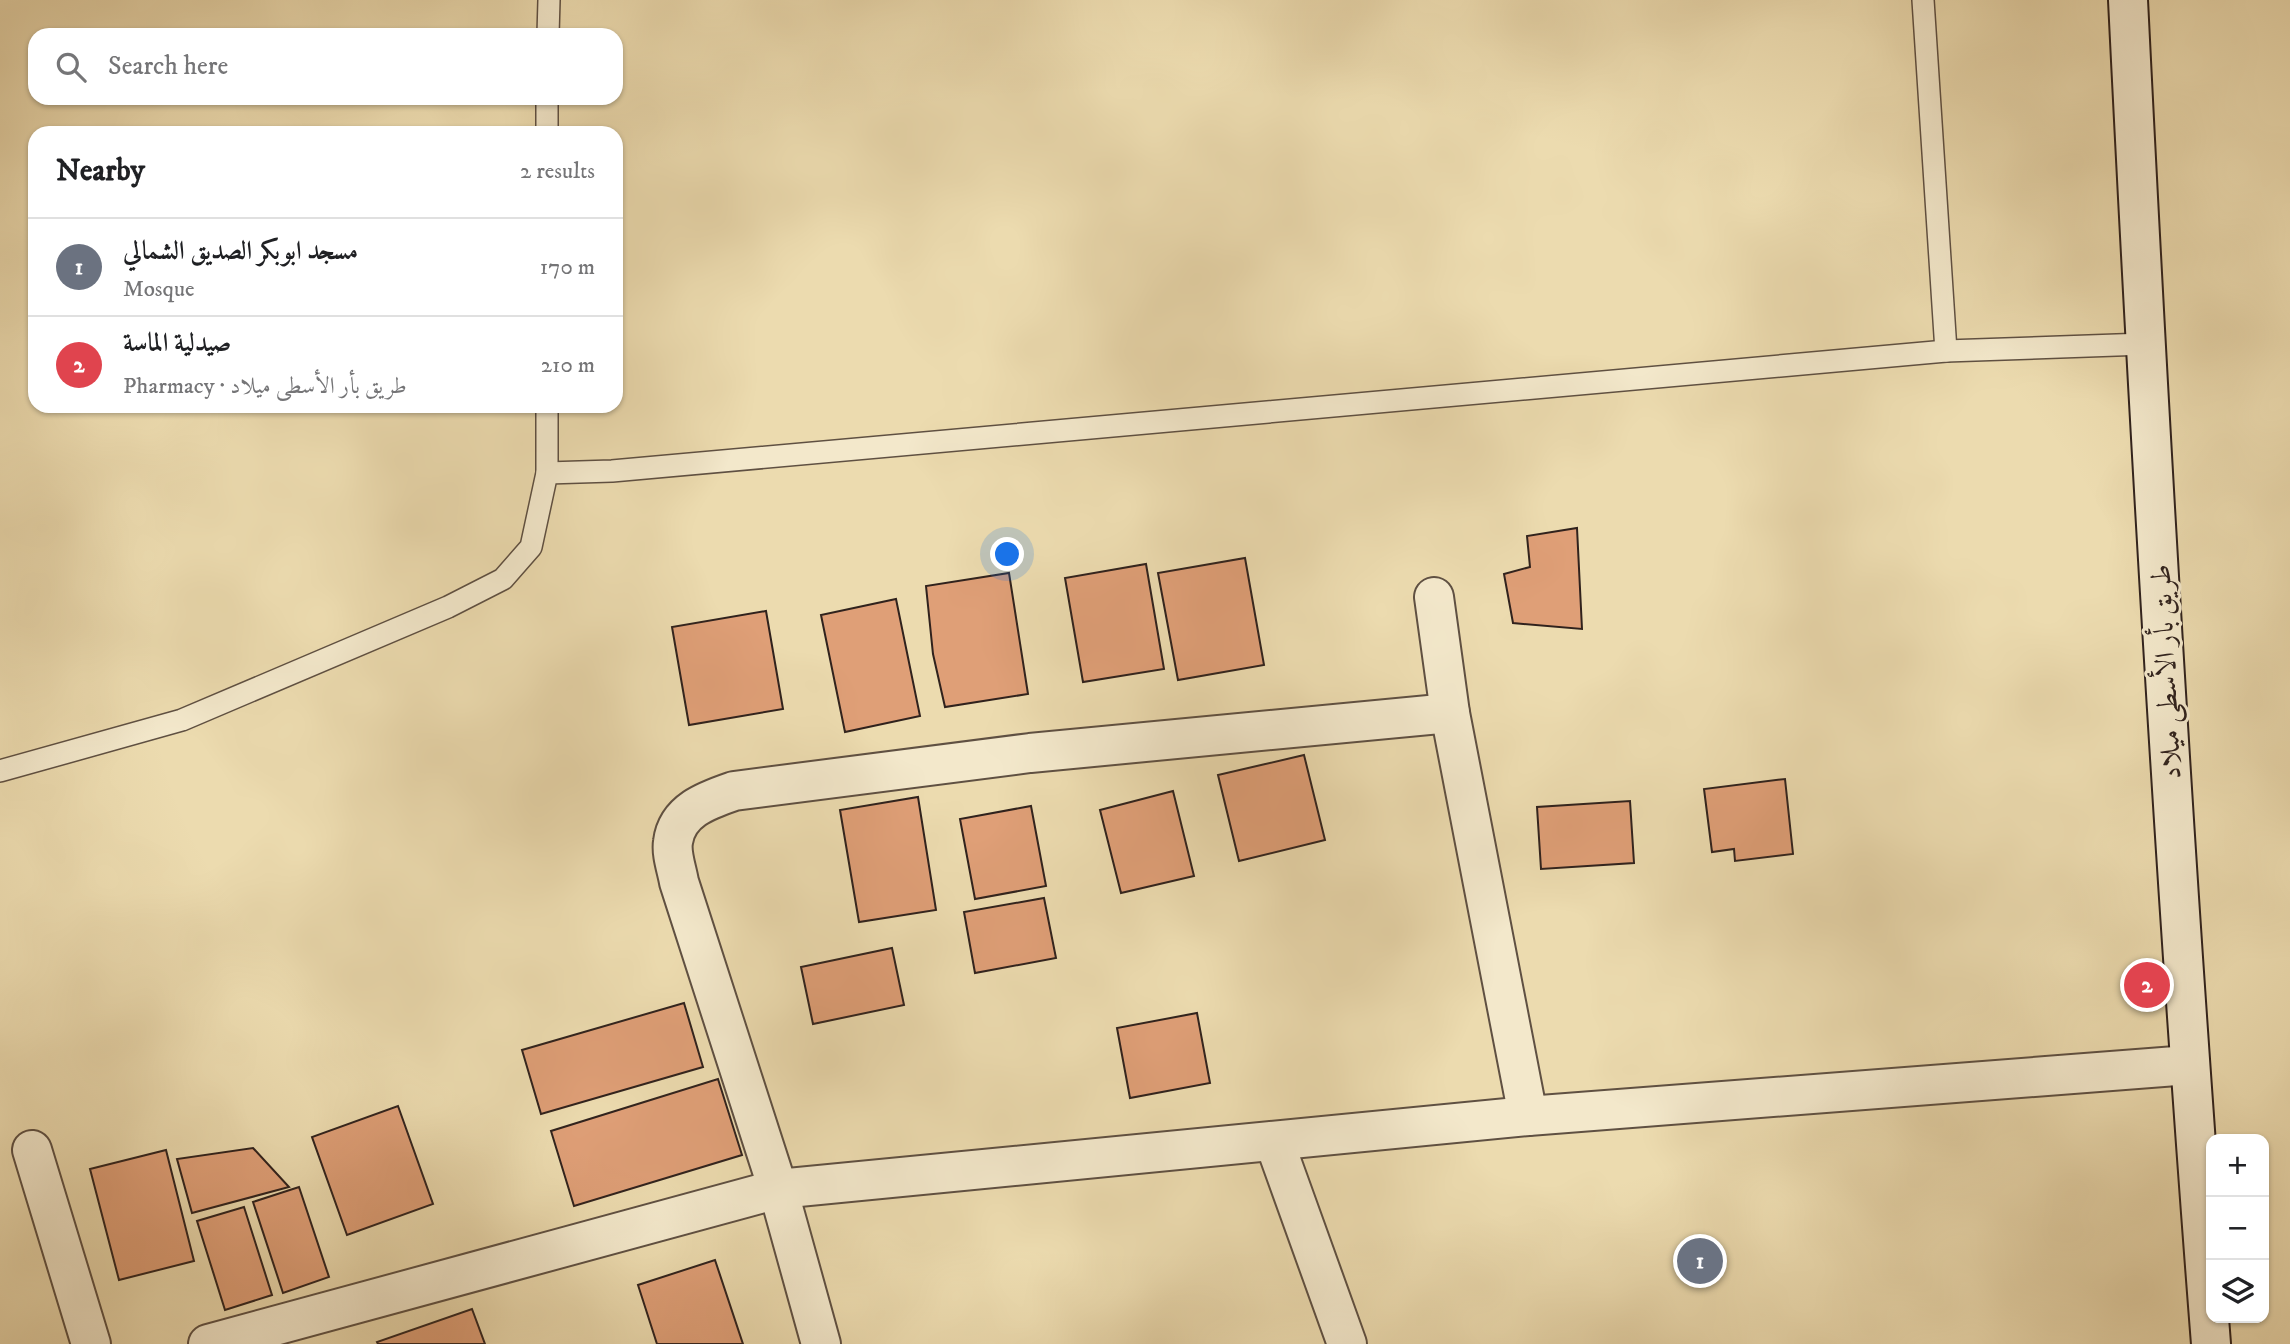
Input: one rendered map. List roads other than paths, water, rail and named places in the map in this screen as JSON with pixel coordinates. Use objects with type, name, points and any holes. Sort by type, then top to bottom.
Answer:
[{"type":"street","name":"طريق بأر الأسطى ميلاد","points":[[2128,0],[2145,344],[2189,1065],[2211,1344]]},
{"type":"street","points":[[1434,597],[1450,713],[1528,1116]]},
{"type":"street","points":[[821,1344],[778,1189],[679,882],[673,843],[683,817],[704,802],[734,791],[1030,752],[1450,713]]},
{"type":"street","points":[[208,1344],[778,1189],[1528,1116],[2189,1065]]},
{"type":"street","points":[[1274,1141],[1347,1344]]},
{"type":"street","points":[[32,1150],[91,1344]]},
{"type":"lane","points":[[548,28],[549,0]]},
{"type":"lane","points":[[1923,0],[1946,351]]},
{"type":"lane","points":[[547,105],[547,126]]},
{"type":"lane","points":[[547,473],[612,471],[1946,351],[2145,344]]},
{"type":"lane","points":[[0,771],[182,720],[448,607],[503,579],[531,547],[547,473],[547,413]]},
{"type":"place","name":"صيدلية الماسة","points":[[2147,985]]},
{"type":"place","name":"مسجد ابوبكر الصديق الشمالي","points":[[1700,1261]]}]
